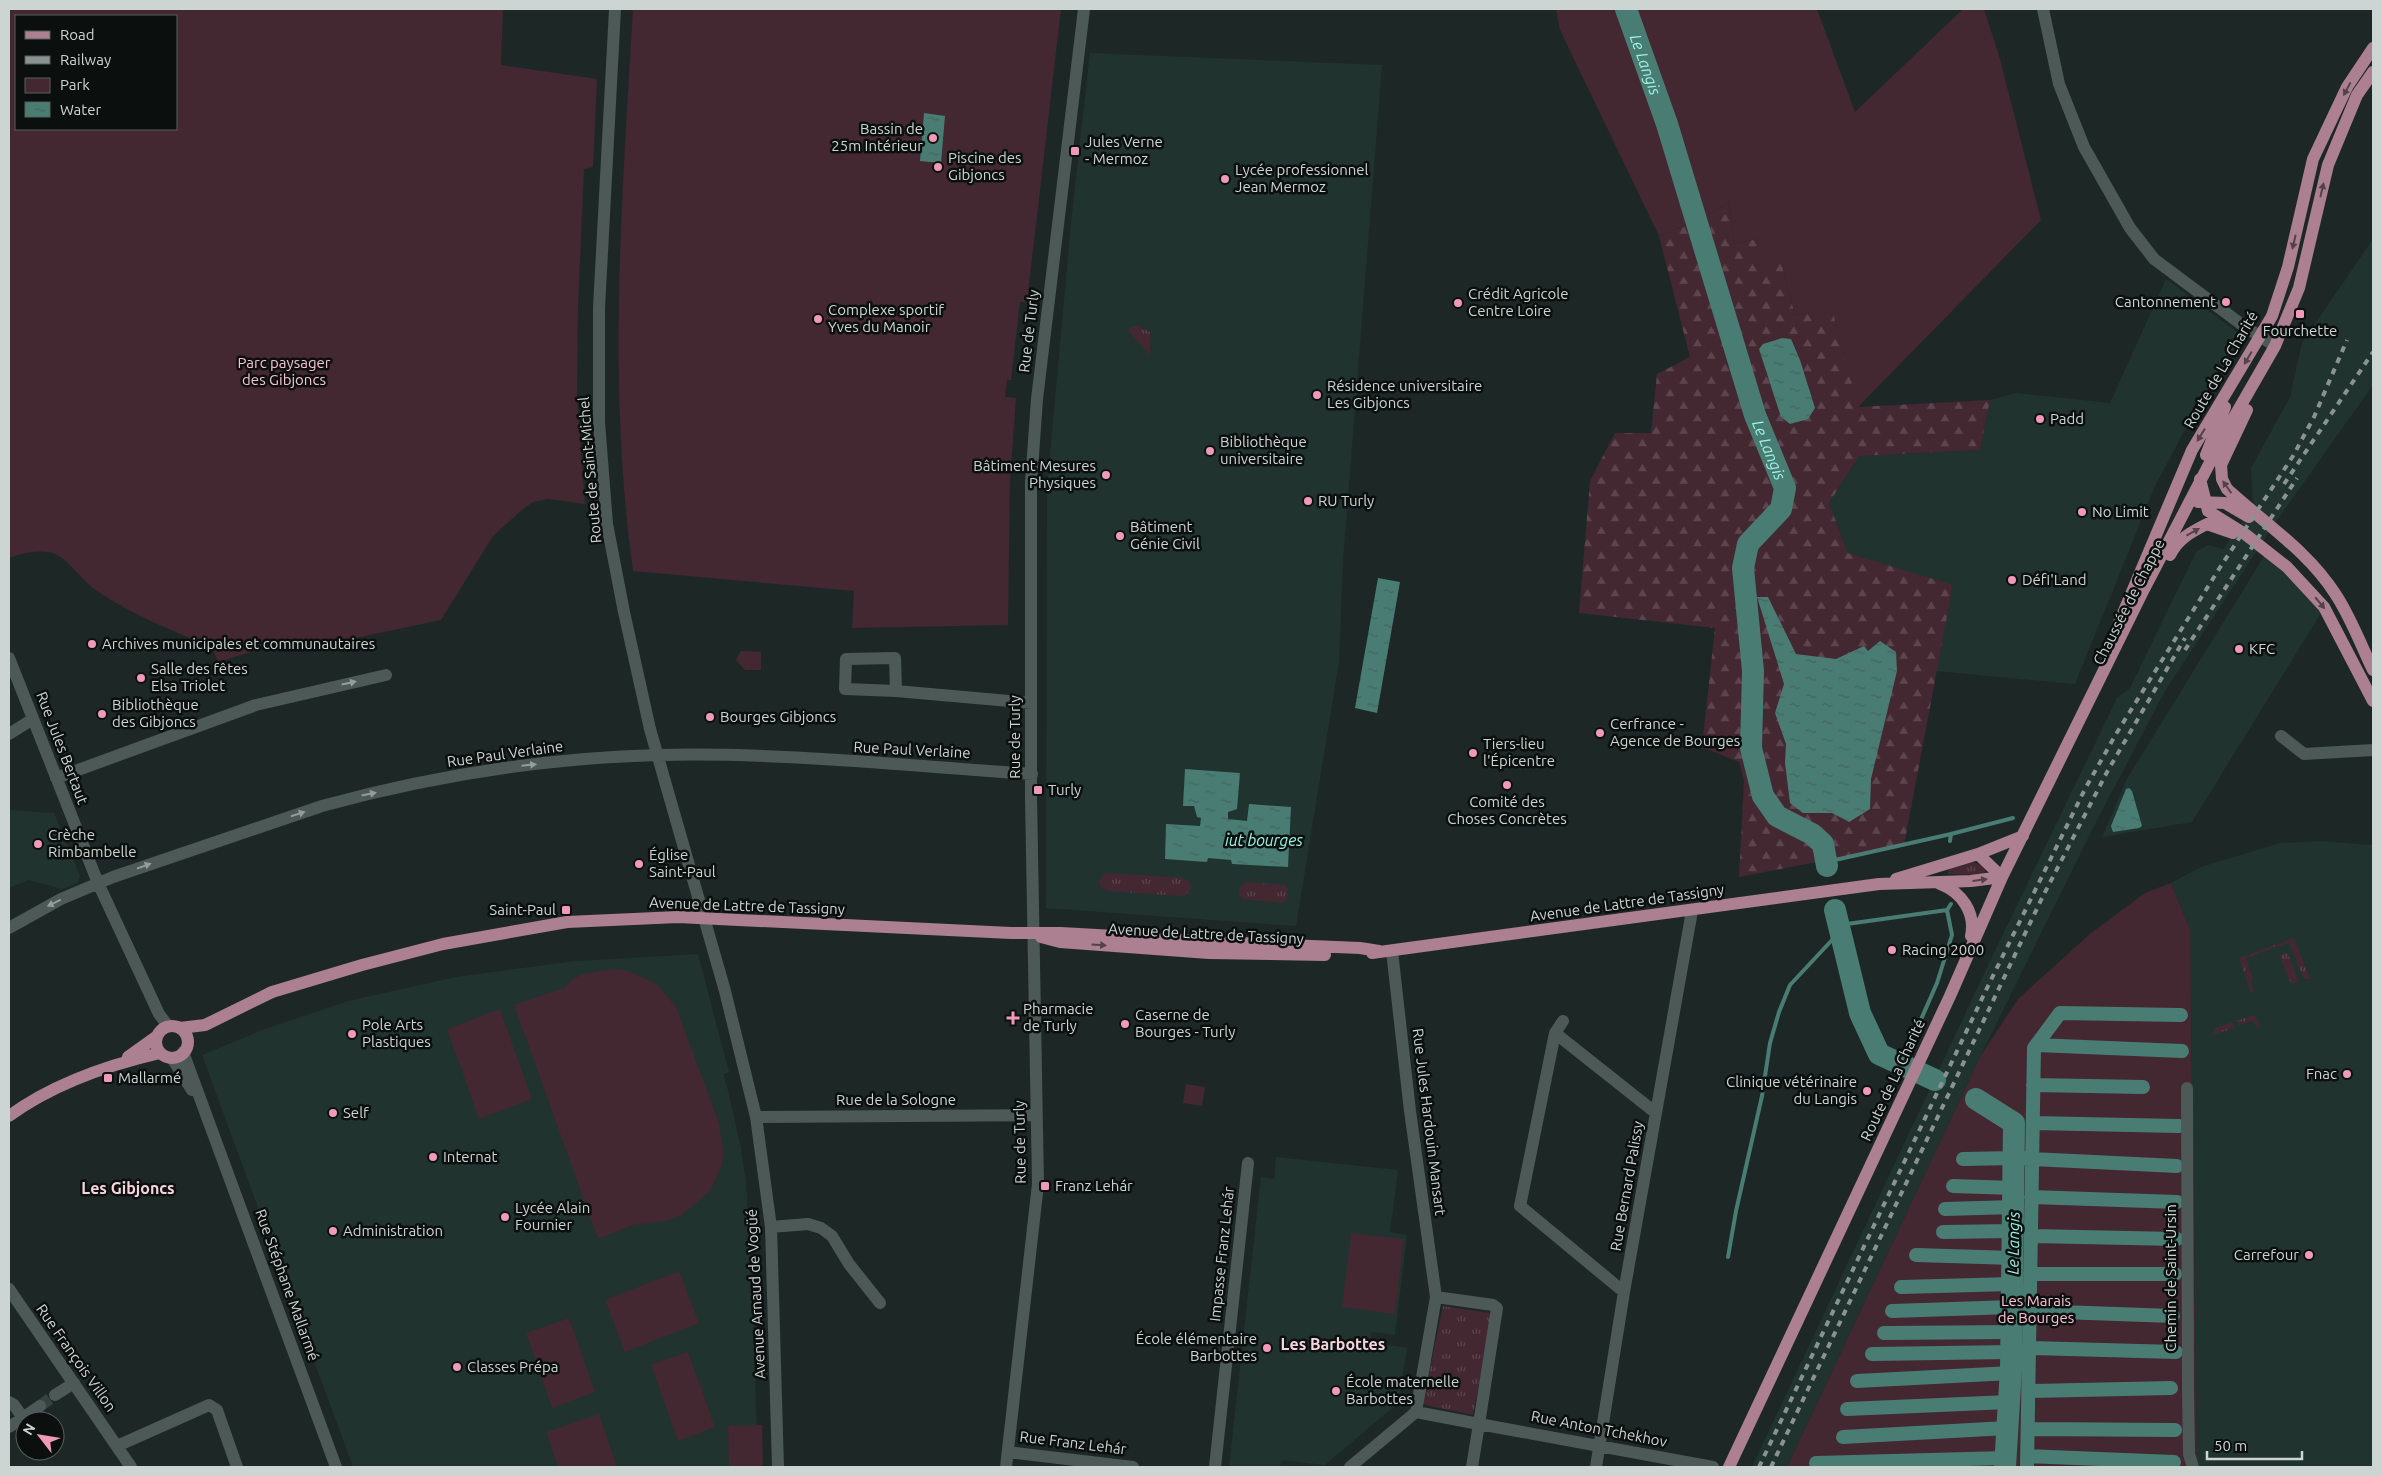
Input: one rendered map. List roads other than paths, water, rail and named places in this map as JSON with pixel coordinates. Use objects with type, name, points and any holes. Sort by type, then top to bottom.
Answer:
[{"type":"main road","name":"Route de La Charité","points":[[2088,706],[2098,669],[2192,450],[2272,316],[2288,267],[2313,159],[2347,87],[2373,48]]},
{"type":"main road","name":"Route de La Charité","points":[[1729,1467],[1909,1085],[2002,877],[2024,836],[2142,593],[2200,482],[2275,346],[2299,288],[2328,165],[2357,95],[2373,72]]},
{"type":"main road","name":"Chaussée de Chappe","points":[[2275,346],[2221,465],[2222,479],[2227,489],[2282,534],[2336,595],[2373,670]]},
{"type":"main road","name":"Chaussée de Chappe","points":[[2236,379],[2198,473],[2208,511],[2245,534],[2287,567],[2324,607],[2373,701]]},
{"type":"main road","name":"Chaussée de Chappe","points":[[2161,522],[2190,503],[2225,502],[2255,520],[2287,543],[2314,568]]},
{"type":"main road","name":"Chaussée de Chappe","points":[[2088,706],[2107,680],[2175,545],[2188,534],[2207,524],[2226,529],[2287,567]]},
{"type":"main road","name":"Avenue de Lattre de Tassigny","points":[[1879,884],[1978,854],[2024,836]]},
{"type":"main road","points":[[1978,854],[2002,877]]},
{"type":"main road","name":"Avenue de Lattre de Tassigny","points":[[9,1116],[55,1090],[122,1062],[176,1051],[205,1025],[272,992],[362,965],[443,944],[567,922],[678,916],[1034,934],[1061,932],[1360,948],[1385,951],[1692,911],[1879,884],[1971,881],[2002,877]]},
{"type":"main road","points":[[1935,882],[1952,889],[1966,904],[1972,922],[1969,949]]},
{"type":"main road","name":"Avenue de Lattre de Tassigny","points":[[122,1062],[167,1030],[205,1025]]},
{"type":"main road","points":[[167,1030],[176,1051]]},
{"type":"main road","points":[[167,1030],[156,1046],[176,1051]]},
{"type":"street","name":"Route de Saint-Michel","points":[[615,9],[598,308],[599,422],[607,524],[624,612],[657,755],[704,918]]},
{"type":"street","name":"Rue de Turly","points":[[1006,1467],[1038,1184],[1031,703],[1031,483],[1037,399],[1084,9]]},
{"type":"street","points":[[2043,9],[2059,84],[2076,129],[2084,147],[2130,228],[2154,259],[2260,338],[2275,346]]},
{"type":"street","name":"Rue Jules Bertaut","points":[[9,658],[98,884],[167,1030]]},
{"type":"street","points":[[896,691],[895,658],[846,659],[845,689],[896,691],[1031,703]]},
{"type":"street","points":[[56,778],[256,705],[386,675]]},
{"type":"street","points":[[9,734],[33,718]]},
{"type":"street","points":[[2281,736],[2304,754],[2373,750]]},
{"type":"street","name":"Rue Paul Verlaine","points":[[9,928],[62,899],[180,853],[357,796],[491,769],[657,755],[760,757],[1032,774]]},
{"type":"street","name":"Rue Bernard Palissy","points":[[1596,1467],[1624,1292],[1692,911]]},
{"type":"street","name":"Avenue Arnaud de Vogüé","points":[[704,918],[726,991],[756,1117],[771,1227],[778,1467]]},
{"type":"street","name":"Rue Jules Hardouin Mansart","points":[[1385,951],[1436,1297],[1416,1412]]},
{"type":"street","points":[[1563,1021],[1555,1033],[1520,1206],[1624,1292]]},
{"type":"street","points":[[1555,1033],[1656,1113]]},
{"type":"street","name":"Rue Stéphane Mallarmé","points":[[176,1051],[207,1115],[336,1467]]},
{"type":"street","name":"Chemin de Saint-Ursin","points":[[2187,1088],[2188,1391],[2192,1467]]},
{"type":"street","name":"Rue de la Sologne","points":[[756,1117],[1036,1115]]},
{"type":"street","name":"Impasse Franz Lehár","points":[[1215,1467],[1248,1164]]},
{"type":"street","points":[[771,1227],[808,1224],[821,1228],[832,1236],[849,1264],[880,1303]]},
{"type":"street","name":"Rue François Villon","points":[[9,1289],[131,1467]]},
{"type":"street","points":[[1436,1297],[1492,1305],[1497,1308],[1472,1467]]},
{"type":"street","points":[[55,1395],[74,1383]]},
{"type":"street","points":[[9,1402],[18,1411]]},
{"type":"street","points":[[117,1446],[209,1405],[217,1410],[237,1467]]},
{"type":"street","points":[[33,1411],[40,1406]]},
{"type":"street","points":[[1350,1467],[1416,1412]]},
{"type":"street","name":"Rue Anton Tchekhov","points":[[1416,1412],[1713,1467]]},
{"type":"street","name":"Rue Franz Lehár","points":[[1008,1452],[1132,1467]]},
{"type":"water","name":"Bassin de 25m Intérieur","points":[[924,113],[945,116],[941,163],[920,161]]},
{"type":"water","points":[[1782,338],[1791,339],[1800,360],[1815,408],[1808,419],[1790,424],[1781,417],[1759,349],[1763,344]]},
{"type":"water","points":[[1378,578],[1400,582],[1377,713],[1355,708]]},
{"type":"water","points":[[1757,597],[1768,597],[1796,654],[1836,659],[1864,646],[1868,651],[1880,641],[1896,652],[1897,671],[1871,779],[1870,809],[1849,822],[1832,813],[1803,813],[1790,803],[1785,763],[1786,744],[1775,713],[1784,684]]},
{"type":"water","name":"iut bourges","points":[[1185,769],[1240,773],[1237,809],[1228,812],[1228,819],[1247,821],[1249,804],[1291,807],[1288,867],[1232,864],[1231,860],[1208,858],[1207,862],[1165,859],[1166,824],[1200,826],[1201,818],[1197,817],[1194,806],[1183,806]]},
{"type":"water","points":[[2129,788],[2132,791],[2142,826],[2113,832],[2111,826],[2126,789]]},
{"type":"waterway","name":"Le Langis","points":[[1626,9],[1667,124],[1755,415],[1785,488],[1781,509],[1748,544],[1743,568],[1753,671],[1751,748],[1763,796],[1777,816],[1812,834],[1823,844],[1827,866]]},
{"type":"waterway","points":[[1951,834],[2013,818]]},
{"type":"waterway","points":[[1826,862],[1951,834],[1950,841]]},
{"type":"waterway","points":[[1901,1065],[1937,983],[1952,935],[1947,910],[1951,904]]},
{"type":"waterway","name":"Le Langis","points":[[1835,910],[1860,1013],[1879,1054],[1935,1080]]},
{"type":"waterway","points":[[1728,1257],[1736,1211],[1762,1096],[1770,1043],[1779,1012],[1790,985],[1847,924],[1947,910]]},
{"type":"waterway","points":[[2027,1467],[2034,1048],[2060,1013],[2181,1015]]},
{"type":"waterway","points":[[2036,1045],[2182,1051]]},
{"type":"waterway","points":[[2033,1085],[2143,1087]]},
{"type":"waterway","name":"Le Langis","points":[[1976,1099],[2014,1123],[2011,1369],[2005,1467]]},
{"type":"waterway","points":[[2033,1123],[2179,1126]]},
{"type":"waterway","points":[[1963,1159],[2014,1158],[2177,1166]]},
{"type":"waterway","points":[[1953,1186],[2014,1188]]},
{"type":"waterway","points":[[2031,1197],[2177,1202]]},
{"type":"waterway","points":[[1945,1209],[2014,1207]]},
{"type":"waterway","points":[[1943,1232],[2013,1231]]},
{"type":"waterway","points":[[2031,1236],[2177,1239]]},
{"type":"waterway","points":[[1916,1255],[2013,1258]]},
{"type":"waterway","points":[[2030,1274],[2175,1274]]},
{"type":"waterway","points":[[1901,1287],[2012,1284]]},
{"type":"waterway","points":[[1892,1311],[2012,1307]]},
{"type":"waterway","points":[[2030,1311],[2173,1316]]},
{"type":"waterway","points":[[1884,1333],[2012,1332]]},
{"type":"waterway","points":[[2029,1348],[2176,1352]]},
{"type":"waterway","points":[[1872,1354],[2011,1352]]},
{"type":"waterway","points":[[1857,1381],[2011,1373]]},
{"type":"waterway","points":[[2029,1391],[2171,1388]]},
{"type":"waterway","points":[[1847,1409],[2009,1402]]},
{"type":"waterway","points":[[1843,1437],[2007,1428]]},
{"type":"waterway","points":[[2028,1429],[2175,1430]]},
{"type":"waterway","points":[[2027,1456],[2174,1462]]},
{"type":"waterway","points":[[1816,1463],[2005,1458]]},
{"type":"tunnel","points":[[40,1406],[55,1395]]},
{"type":"railway","points":[[1759,1467],[1988,986],[2085,789],[2116,734],[2219,569],[2293,456],[2314,417],[2347,340]]},
{"type":"railway","points":[[2284,484],[2373,352]]},
{"type":"railway","points":[[2185,650],[2297,478]]},
{"type":"railway","points":[[1771,1467],[2042,898],[2107,772],[2185,638]]},
{"type":"place","name":"Bassin de 25m Intérieur","points":[[933,138]]},
{"type":"place","name":"Jules Verne - Mermoz","points":[[1075,151]]},
{"type":"place","name":"Piscine des Gibjoncs","points":[[938,167]]},
{"type":"place","name":"Lycée professionnel Jean Mermoz","points":[[1225,179]]},
{"type":"place","name":"Cantonnement","points":[[2226,302]]},
{"type":"place","name":"Crédit Agricole Centre Loire","points":[[1458,303]]},
{"type":"place","name":"Fourchette","points":[[2300,314]]},
{"type":"place","name":"Complexe sportif Yves du Manoir","points":[[818,319]]},
{"type":"place","name":"Résidence universitaire Les Gibjoncs","points":[[1317,395]]},
{"type":"place","name":"Padd","points":[[2040,419]]},
{"type":"place","name":"Bibliothèque universitaire","points":[[1210,451]]},
{"type":"place","name":"Bâtiment Mesures Physiques","points":[[1106,475]]},
{"type":"place","name":"RU Turly","points":[[1308,501]]},
{"type":"place","name":"No Limit","points":[[2082,512]]},
{"type":"place","name":"Bâtiment Génie Civil","points":[[1120,536]]},
{"type":"place","name":"Défi'Land","points":[[2012,580]]},
{"type":"place","name":"Archives municipales et communautaires","points":[[92,644]]},
{"type":"place","name":"KFC","points":[[2239,649]]},
{"type":"place","name":"Salle des fêtes Elsa Triolet","points":[[141,678]]},
{"type":"place","name":"Bibliothèque des Gibjoncs","points":[[102,714]]},
{"type":"place","name":"Bourges Gibjoncs","points":[[710,717]]},
{"type":"place","name":"Cerfrance - Agence de Bourges","points":[[1600,733]]},
{"type":"place","name":"Tiers-lieu l'Épicentre","points":[[1473,753]]},
{"type":"place","name":"Comité des Choses Concrètes","points":[[1507,785]]},
{"type":"place","name":"Turly","points":[[1038,790]]},
{"type":"place","name":"Crèche Rimbambelle","points":[[38,844]]},
{"type":"place","name":"Église Saint-Paul","points":[[639,864]]},
{"type":"place","name":"Saint-Paul","points":[[566,910]]},
{"type":"place","name":"Racing 2000","points":[[1892,950]]},
{"type":"place","name":"Pharmacie de Turly","points":[[1013,1018]]},
{"type":"place","name":"Caserne de Bourges - Turly","points":[[1125,1024]]},
{"type":"place","name":"Pole Arts Plastiques","points":[[352,1034]]},
{"type":"place","name":"Fnac","points":[[2347,1074]]},
{"type":"place","name":"Mallarmé","points":[[108,1078]]},
{"type":"place","name":"Clinique vétérinaire du Langis","points":[[1867,1091]]},
{"type":"place","name":"Self","points":[[333,1113]]},
{"type":"place","name":"Internat","points":[[433,1157]]},
{"type":"place","name":"Franz Lehár","points":[[1045,1186]]},
{"type":"place","name":"Lycée Alain Fournier","points":[[505,1217]]},
{"type":"place","name":"Administration","points":[[333,1231]]},
{"type":"place","name":"Carrefour","points":[[2309,1255]]},
{"type":"place","name":"École élémentaire Barbottes","points":[[1267,1348]]},
{"type":"place","name":"Classes Prépa","points":[[457,1367]]},
{"type":"place","name":"École maternelle Barbottes","points":[[1336,1391]]},
{"type":"district","name":"Les Gibjoncs","points":[[128,1188]]},
{"type":"district","name":"Les Barbottes","points":[[1333,1344]]},
{"type":"park label","name":"Parc paysager des Gibjoncs","points":[[284,372]]},
{"type":"park label","name":"Les Marais de Bourges","points":[[2036,1310]]}]
